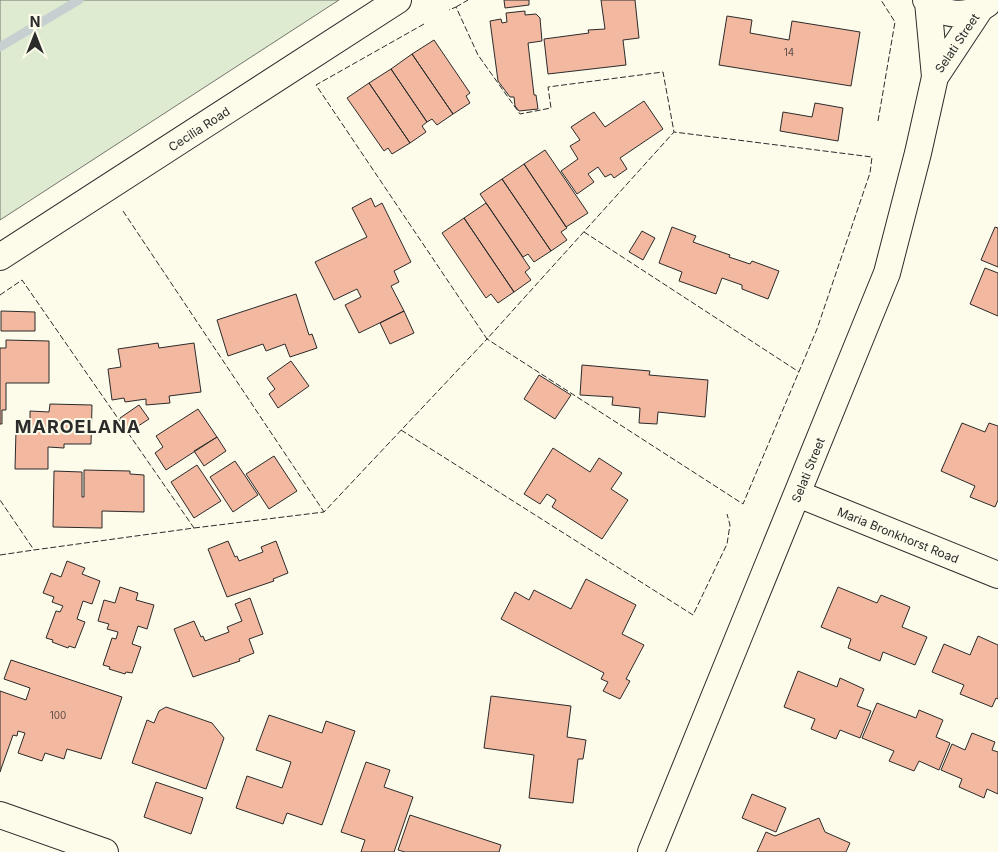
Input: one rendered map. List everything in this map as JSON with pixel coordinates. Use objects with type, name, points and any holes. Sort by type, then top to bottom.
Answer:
[{"type":"street","name":"Cecilia Road","points":[[0,257],[398,0]]},
{"type":"street","points":[[927,1],[940,10],[953,14],[967,14],[990,3]]},
{"type":"street","name":"Selati Street","points":[[651,852],[887,273],[918,153],[935,77],[927,1]]},
{"type":"street","name":"Selati Street","points":[[935,77],[990,3]]},
{"type":"street","name":"Maria Bronkhorst Road","points":[[798,494],[998,575]]},
{"type":"street","points":[[0,815],[105,852]]},
{"type":"green space","points":[[0,0],[339,0],[0,220]]},
{"type":"building","points":[[504,0],[529,0],[529,5],[505,8]]},
{"type":"building","points":[[601,0],[635,0],[639,38],[623,40],[626,65],[548,74],[544,39],[589,33],[588,30],[605,29]]},
{"type":"building","points":[[525,11],[525,15],[536,14],[540,18],[542,41],[528,43],[534,95],[536,95],[538,109],[519,111],[515,106],[514,97],[510,97],[498,81],[490,21],[501,19],[502,23],[507,22],[506,13]]},
{"type":"building","points":[[727,16],[752,20],[750,33],[789,40],[792,21],[860,32],[851,86],[719,65]]},
{"type":"building","points":[[434,40],[470,93],[466,96],[470,103],[453,114],[412,54]]},
{"type":"building","points":[[412,54],[453,114],[437,125],[432,119],[427,122],[391,69]]},
{"type":"building","points":[[391,69],[427,122],[422,126],[426,132],[410,143],[369,83]]},
{"type":"building","points":[[369,83],[410,143],[392,154],[388,148],[384,151],[347,98]]},
{"type":"building","points":[[644,101],[663,129],[620,158],[627,169],[614,178],[611,174],[605,177],[598,167],[588,174],[594,182],[577,194],[561,171],[578,159],[570,146],[580,140],[571,127],[594,112],[605,127]]},
{"type":"building","points":[[815,103],[843,108],[838,141],[780,131],[783,112],[812,117]]},
{"type":"building","points":[[545,150],[588,213],[566,227],[524,164]]},
{"type":"building","points":[[524,164],[567,228],[561,232],[567,240],[551,251],[502,179]]},
{"type":"building","points":[[502,179],[551,251],[534,262],[528,254],[523,257],[480,194]]},
{"type":"building","points":[[371,198],[375,207],[382,203],[411,262],[394,271],[399,282],[391,286],[404,311],[359,333],[345,305],[361,297],[357,289],[334,300],[315,262],[367,237],[352,208]]},
{"type":"building","points":[[486,203],[530,268],[525,272],[531,280],[514,292],[464,218]]},
{"type":"building","points":[[464,218],[514,292],[498,303],[491,294],[486,298],[442,233]]},
{"type":"building","points":[[672,227],[696,236],[693,242],[730,255],[729,257],[750,264],[752,261],[779,271],[768,299],[742,289],[742,285],[722,278],[716,294],[679,281],[682,272],[659,263]]},
{"type":"building","points":[[995,227],[998,228],[998,267],[981,260]]},
{"type":"building","points":[[642,231],[655,238],[643,260],[629,252]]},
{"type":"building","points":[[985,268],[998,273],[998,316],[970,304]]},
{"type":"building","points":[[296,294],[309,335],[312,334],[317,348],[290,357],[285,344],[266,351],[263,344],[228,356],[217,320]]},
{"type":"building","points":[[1,311],[35,312],[35,331],[1,331]]},
{"type":"building","points":[[404,311],[414,333],[390,344],[380,323]]},
{"type":"building","points":[[6,340],[49,341],[49,383],[6,383],[6,410],[2,410],[2,424],[0,424],[0,348],[6,348]]},
{"type":"building","points":[[158,343],[159,348],[194,343],[201,392],[169,396],[170,403],[146,405],[146,399],[125,402],[124,398],[112,400],[108,369],[121,367],[118,349]]},
{"type":"building","points":[[291,361],[309,386],[278,408],[269,394],[275,389],[267,378]]},
{"type":"building","points":[[582,365],[650,371],[649,375],[708,380],[705,417],[658,412],[657,424],[639,423],[640,408],[612,405],[613,397],[580,395]]},
{"type":"building","points":[[539,375],[571,395],[555,419],[524,399]]},
{"type":"building","points":[[50,404],[92,405],[91,444],[64,444],[64,448],[48,447],[48,469],[15,469],[16,430],[30,430],[30,411],[49,412]]},
{"type":"building","points":[[139,405],[149,419],[129,432],[120,418]]},
{"type":"building","points":[[198,409],[217,437],[166,470],[155,453],[163,447],[156,436]]},
{"type":"building","points":[[962,423],[985,432],[989,423],[998,426],[998,500],[995,507],[970,497],[975,486],[941,471]]},
{"type":"building","points":[[217,437],[226,451],[204,466],[194,451]]},
{"type":"building","points":[[553,448],[590,472],[599,458],[622,473],[611,489],[628,500],[602,539],[552,507],[556,500],[547,494],[540,504],[524,494]]},
{"type":"building","points":[[274,456],[297,491],[269,509],[246,474]]},
{"type":"building","points":[[235,461],[258,495],[233,512],[210,477]]},
{"type":"building","points":[[197,465],[221,501],[194,518],[171,482]]},
{"type":"building","points":[[84,470],[130,471],[130,474],[144,475],[144,512],[102,511],[102,528],[53,527],[54,471],[82,472],[82,497],[84,497]]},
{"type":"building","points":[[228,541],[235,557],[237,556],[239,561],[263,552],[261,547],[276,541],[288,573],[273,579],[274,581],[227,597],[208,549]]},
{"type":"building","points":[[67,561],[85,568],[82,574],[100,581],[92,604],[83,601],[77,619],[85,622],[75,648],[69,646],[68,648],[46,638],[56,611],[60,612],[63,606],[52,602],[54,597],[43,593],[51,573],[61,577]]},
{"type":"building","points":[[586,579],[636,605],[622,634],[644,645],[626,679],[630,681],[620,699],[603,691],[608,682],[601,679],[604,673],[501,619],[515,592],[529,600],[534,590],[571,609]]},
{"type":"building","points":[[120,587],[138,593],[136,600],[154,605],[147,629],[138,626],[132,644],[141,647],[132,673],[126,672],[125,674],[103,665],[112,638],[116,639],[118,632],[107,629],[109,624],[98,621],[104,600],[115,603]]},
{"type":"building","points":[[838,587],[877,603],[881,595],[910,607],[902,627],[927,637],[915,665],[883,652],[880,661],[848,648],[851,639],[821,627]]},
{"type":"building","points":[[250,598],[263,634],[249,639],[254,653],[239,659],[240,661],[193,677],[174,629],[194,621],[201,637],[203,636],[205,641],[229,632],[227,627],[242,621],[235,604]]},
{"type":"building","points":[[978,636],[998,645],[998,699],[996,698],[992,707],[960,694],[964,685],[932,672],[944,644],[970,655]]},
{"type":"building","points":[[11,660],[122,697],[101,759],[67,749],[64,759],[45,753],[42,761],[18,753],[25,733],[18,731],[17,736],[13,735],[0,772],[0,691],[26,700],[30,688],[4,679]]},
{"type":"building","points":[[798,671],[837,687],[840,678],[864,689],[857,706],[871,711],[860,738],[840,730],[836,739],[811,729],[815,719],[784,707]]},
{"type":"building","points":[[491,696],[571,706],[567,737],[586,740],[583,759],[578,759],[573,803],[529,798],[534,755],[484,748]]},
{"type":"building","points":[[877,703],[916,718],[919,710],[943,720],[936,737],[950,743],[939,770],[919,761],[914,771],[889,761],[894,751],[862,738]]},
{"type":"building","points":[[166,707],[212,723],[224,738],[206,789],[132,763],[147,720],[154,723],[159,711]]},
{"type":"building","points":[[269,715],[322,733],[326,721],[355,731],[322,825],[287,813],[283,824],[236,808],[247,776],[282,788],[291,762],[256,750]]},
{"type":"building","points":[[972,733],[995,742],[992,750],[998,752],[998,794],[987,789],[984,798],[959,787],[962,779],[941,770],[952,744],[965,750]]},
{"type":"building","points":[[366,762],[390,770],[384,787],[413,797],[394,852],[361,852],[365,840],[341,832]]},
{"type":"building","points":[[156,782],[203,798],[191,834],[144,817]]},
{"type":"building","points":[[752,794],[786,808],[776,832],[742,818]]},
{"type":"building","points":[[410,815],[501,845],[499,852],[405,852],[398,850]]},
{"type":"building","points":[[819,818],[825,832],[850,843],[846,852],[757,852],[766,832],[775,836]]},
{"type":"waterway","points":[[0,47],[79,0]]},
{"type":"fence","points":[[456,7],[468,0]]},
{"type":"fence","points":[[878,121],[895,22],[881,0]]},
{"type":"fence","points":[[424,24],[316,85],[487,339],[674,132],[663,72],[548,87],[551,108],[520,114],[478,55],[456,7],[449,10]]},
{"type":"fence","points":[[194,528],[324,512],[487,339],[743,504],[817,329],[870,173],[872,157],[674,132]]},
{"type":"fence","points":[[123,211],[324,512]]},
{"type":"fence","points":[[584,232],[799,372]]},
{"type":"fence","points":[[0,295],[22,280],[194,528],[34,550],[0,500]]},
{"type":"fence","points":[[401,430],[693,615],[727,544],[730,525],[727,514]]},
{"type":"fence","points":[[0,555],[34,550]]},
{"type":"district","name":"MAROELANA","points":[[78,426]]}]
